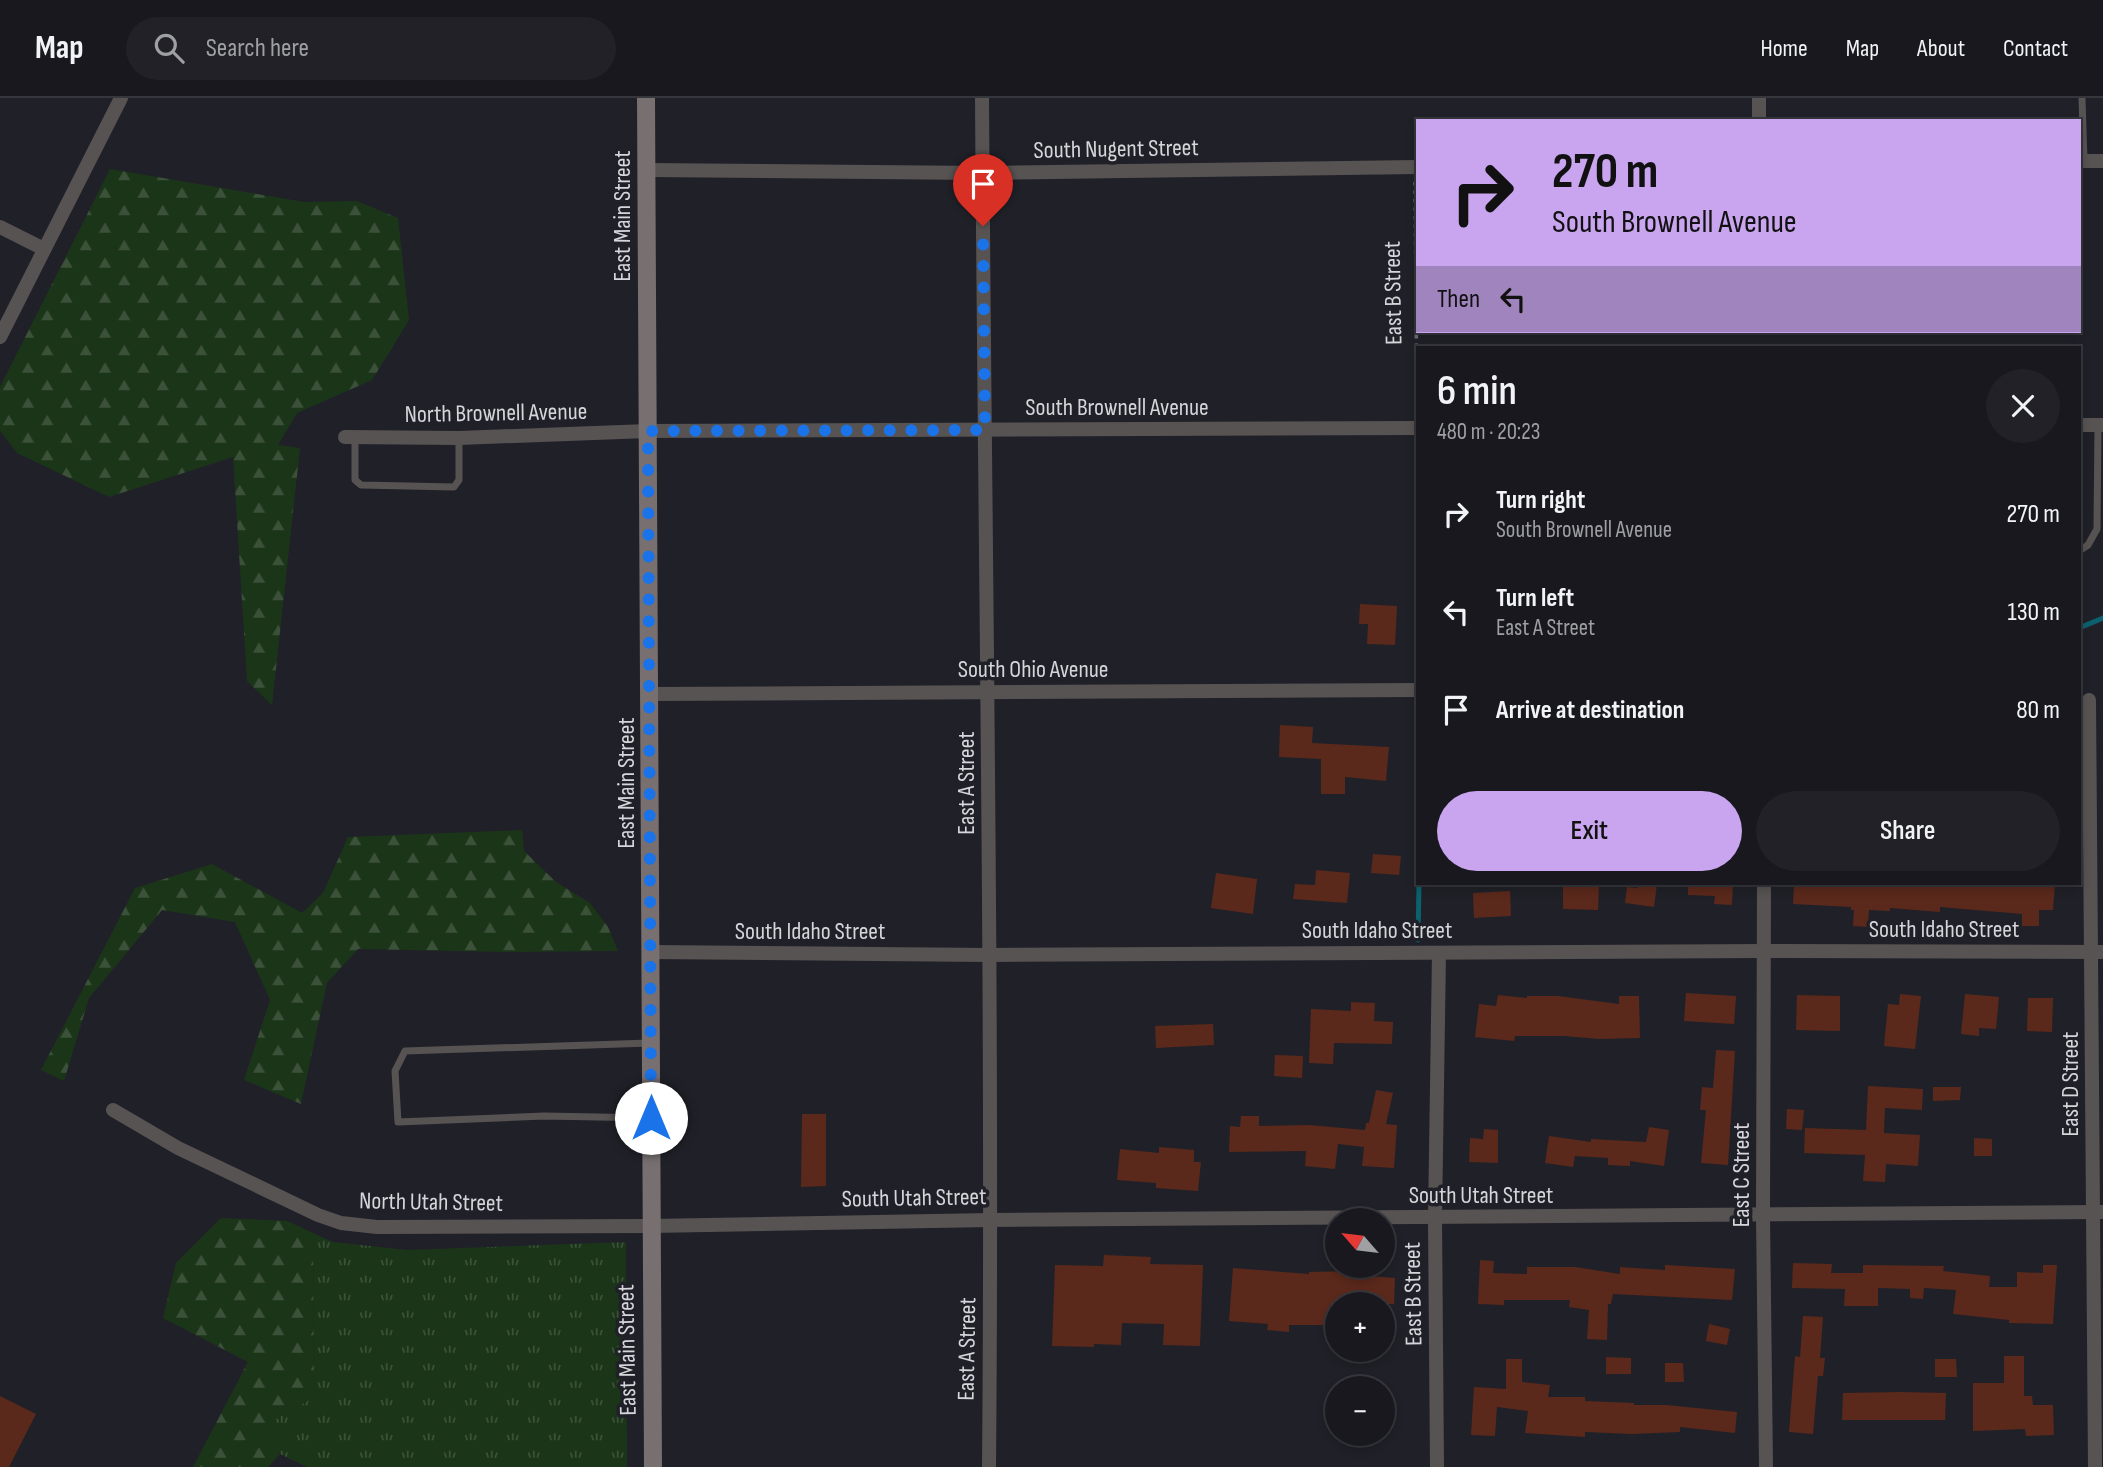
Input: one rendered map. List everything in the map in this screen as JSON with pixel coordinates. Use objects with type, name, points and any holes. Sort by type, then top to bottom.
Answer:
[{"type":"street","points":[[0,337],[121,98]]},
{"type":"street","name":"East Main Street","points":[[646,98],[653,1467]]},
{"type":"street","name":"East A Street","points":[[982,98],[989,692],[989,1467]]},
{"type":"street","points":[[1759,98],[1759,119]]},
{"type":"street","points":[[2082,161],[2103,161]]},
{"type":"street","name":"South Nugent Street","points":[[646,170],[982,173],[1416,167]]},
{"type":"street","points":[[0,227],[44,249]]},
{"type":"street","points":[[2081,425],[2100,425]]},
{"type":"street","name":"South Brownell Avenue","points":[[648,431],[1416,428]]},
{"type":"street","name":"North Brownell Avenue","points":[[350,438],[459,438],[648,431]]},
{"type":"street","name":"South Ohio Avenue","points":[[650,694],[1416,690]]},
{"type":"street","name":"East D Street","points":[[2089,700],[2098,952],[2099,1351],[2095,1467]]},
{"type":"street","name":"East C Street","points":[[1765,885],[1763,1215],[1766,1467]]},
{"type":"street","name":"South Idaho Street","points":[[651,952],[989,955],[2098,952]]},
{"type":"street","name":"East B Street","points":[[1437,1467],[1435,1218],[1439,953]]},
{"type":"street","name":"North Utah Street","points":[[113,1110],[178,1148],[341,1223],[377,1227],[650,1226]]},
{"type":"street","name":"South Utah Street","points":[[650,1226],[991,1220],[2098,1212]]},
{"type":"lane","points":[[2082,98],[2082,161]]},
{"type":"lane","points":[[2081,550],[2088,545],[2097,528],[2100,425]]},
{"type":"lane","points":[[350,438],[355,480],[361,485],[454,487],[459,480],[459,438]]},
{"type":"lane","points":[[651,1043],[405,1051],[395,1071],[398,1122],[544,1116],[651,1118]]},
{"type":"green space","points":[[110,169],[304,202],[357,201],[398,218],[409,320],[372,380],[297,413],[278,445],[300,448],[272,705],[247,681],[233,457],[109,497],[17,453],[0,431],[0,387]]},
{"type":"green space","points":[[522,830],[524,851],[556,882],[590,903],[608,927],[618,951],[358,949],[327,983],[301,1104],[244,1080],[270,1000],[235,922],[162,910],[89,998],[64,1081],[41,1070],[135,888],[212,864],[302,913],[323,893],[348,837]]},
{"type":"green space","points":[[221,1218],[287,1221],[313,1233],[314,1397],[261,1428],[280,1454],[268,1467],[193,1467],[248,1362],[163,1318],[176,1263]]},
{"type":"green space","points":[[313,1233],[333,1242],[408,1250],[626,1242],[627,1467],[307,1467],[280,1454],[260,1428],[314,1397]]},
{"type":"building","points":[[1360,604],[1397,606],[1395,645],[1367,644],[1368,624],[1359,624]]},
{"type":"building","points":[[1280,725],[1313,727],[1312,743],[1389,747],[1386,781],[1345,777],[1345,794],[1321,794],[1321,759],[1279,757]]},
{"type":"building","points":[[1373,854],[1401,856],[1399,875],[1371,873]]},
{"type":"building","points":[[1316,870],[1350,873],[1347,903],[1293,899],[1295,884],[1315,885]]},
{"type":"building","points":[[1216,873],[1257,879],[1253,914],[1211,908]]},
{"type":"building","points":[[1563,885],[1599,885],[1598,910],[1563,909]]},
{"type":"building","points":[[1638,885],[1657,885],[1654,907],[1625,903],[1627,887],[1637,888]]},
{"type":"building","points":[[1688,885],[1733,885],[1732,905],[1714,904],[1715,896],[1688,895]]},
{"type":"building","points":[[1794,885],[2055,885],[2053,910],[2039,910],[2039,926],[2022,926],[2022,914],[1940,907],[1940,912],[1890,908],[1890,911],[1869,910],[1868,927],[1853,926],[1854,910],[1851,910],[1851,907],[1793,904]]},
{"type":"building","points":[[1510,891],[1511,916],[1474,918],[1473,893]]},
{"type":"building","points":[[1686,993],[1736,996],[1734,1024],[1684,1021]]},
{"type":"building","points":[[1900,994],[1921,996],[1915,1049],[1884,1046],[1888,1004],[1899,1005]]},
{"type":"building","points":[[1965,994],[1999,997],[1996,1029],[1979,1028],[1979,1036],[1961,1034]]},
{"type":"building","points":[[1498,995],[1527,998],[1558,996],[1619,1004],[1619,996],[1639,996],[1640,1038],[1515,1036],[1514,1041],[1475,1037],[1479,1004],[1496,1006]]},
{"type":"building","points":[[1797,995],[1840,996],[1840,1031],[1796,1030]]},
{"type":"building","points":[[2028,998],[2053,998],[2052,1032],[2027,1031]]},
{"type":"building","points":[[1351,1002],[1375,1003],[1374,1021],[1393,1022],[1392,1044],[1334,1043],[1333,1064],[1309,1063],[1311,1009],[1351,1011]]},
{"type":"building","points":[[1213,1024],[1214,1045],[1156,1048],[1155,1026]]},
{"type":"building","points":[[1716,1050],[1735,1051],[1728,1165],[1701,1163],[1706,1110],[1700,1110],[1702,1087],[1713,1088]]},
{"type":"building","points":[[1275,1055],[1303,1056],[1302,1078],[1274,1076]]},
{"type":"building","points":[[1868,1086],[1923,1089],[1922,1110],[1885,1108],[1884,1133],[1920,1135],[1918,1166],[1886,1164],[1885,1182],[1863,1181],[1865,1155],[1804,1153],[1805,1128],[1866,1130]]},
{"type":"building","points":[[1933,1087],[1961,1087],[1960,1100],[1933,1101]]},
{"type":"building","points":[[1376,1090],[1393,1093],[1386,1124],[1397,1125],[1394,1168],[1362,1166],[1364,1147],[1338,1144],[1335,1169],[1305,1166],[1306,1151],[1229,1152],[1230,1126],[1240,1127],[1241,1116],[1259,1116],[1259,1126],[1309,1125],[1365,1130]]},
{"type":"building","points":[[1787,1109],[1804,1110],[1802,1130],[1786,1129]]},
{"type":"building","points":[[802,1114],[826,1114],[826,1186],[801,1187]]},
{"type":"building","points":[[1649,1127],[1669,1130],[1664,1166],[1630,1161],[1630,1166],[1608,1165],[1608,1158],[1575,1156],[1573,1167],[1545,1163],[1549,1136],[1591,1142],[1591,1139],[1646,1142]]},
{"type":"building","points":[[1484,1129],[1498,1130],[1498,1163],[1469,1162],[1470,1138],[1483,1139]]},
{"type":"building","points":[[1974,1138],[1992,1139],[1992,1156],[1974,1156]]},
{"type":"building","points":[[1159,1147],[1194,1150],[1194,1162],[1201,1162],[1198,1191],[1156,1188],[1156,1183],[1117,1180],[1120,1149],[1159,1153]]},
{"type":"building","points":[[1104,1255],[1151,1257],[1150,1264],[1203,1265],[1200,1346],[1163,1345],[1164,1324],[1122,1323],[1121,1345],[1052,1346],[1055,1265],[1103,1266]]},
{"type":"building","points":[[1480,1260],[1494,1261],[1493,1273],[1527,1274],[1527,1267],[1575,1267],[1620,1274],[1620,1267],[1665,1270],[1665,1265],[1735,1269],[1732,1300],[1613,1294],[1611,1304],[1608,1304],[1607,1340],[1587,1339],[1589,1310],[1569,1307],[1570,1300],[1504,1300],[1504,1305],[1478,1304]]},
{"type":"building","points":[[1793,1263],[1832,1264],[1831,1273],[1863,1273],[1863,1265],[1944,1266],[1943,1271],[1990,1276],[1989,1287],[2017,1287],[2017,1272],[2043,1273],[2043,1265],[2057,1265],[2053,1324],[2009,1323],[2009,1320],[1953,1314],[1956,1290],[1924,1288],[1923,1299],[1910,1298],[1910,1289],[1878,1288],[1878,1306],[1844,1306],[1845,1289],[1792,1288]]},
{"type":"building","points":[[1233,1268],[1309,1274],[1325,1272],[1325,1278],[1395,1278],[1394,1292],[1325,1292],[1325,1325],[1289,1325],[1289,1332],[1267,1330],[1268,1324],[1229,1321]]},
{"type":"building","points":[[1803,1316],[1823,1317],[1820,1358],[1825,1358],[1823,1376],[1818,1376],[1813,1434],[1789,1432],[1795,1356],[1800,1357]]},
{"type":"building","points":[[1709,1324],[1730,1329],[1727,1345],[1706,1341]]},
{"type":"building","points":[[2004,1356],[2024,1356],[2024,1396],[2032,1396],[2033,1405],[2053,1405],[2054,1435],[2026,1436],[2025,1429],[1973,1431],[1973,1383],[2004,1383]]},
{"type":"building","points":[[1606,1357],[1631,1358],[1631,1374],[1606,1374]]},
{"type":"building","points":[[1506,1359],[1522,1359],[1522,1382],[1550,1385],[1548,1397],[1585,1397],[1585,1401],[1737,1412],[1735,1433],[1680,1427],[1680,1432],[1585,1432],[1585,1437],[1525,1433],[1528,1411],[1497,1407],[1495,1436],[1471,1435],[1474,1387],[1506,1389]]},
{"type":"building","points":[[1935,1359],[1956,1359],[1957,1377],[1935,1377]]},
{"type":"building","points":[[1665,1363],[1683,1363],[1684,1382],[1665,1382]]},
{"type":"building","points":[[1843,1393],[1946,1393],[1945,1420],[1842,1420]]},
{"type":"building","points":[[0,1396],[36,1414],[9,1467],[0,1467]]},
{"type":"waterway","points":[[2081,627],[2103,618]]},
{"type":"waterway","points":[[1418,940],[1419,885]]},
{"type":"route","points":[[651,1118],[648,431],[985,430],[983,226]]}]
